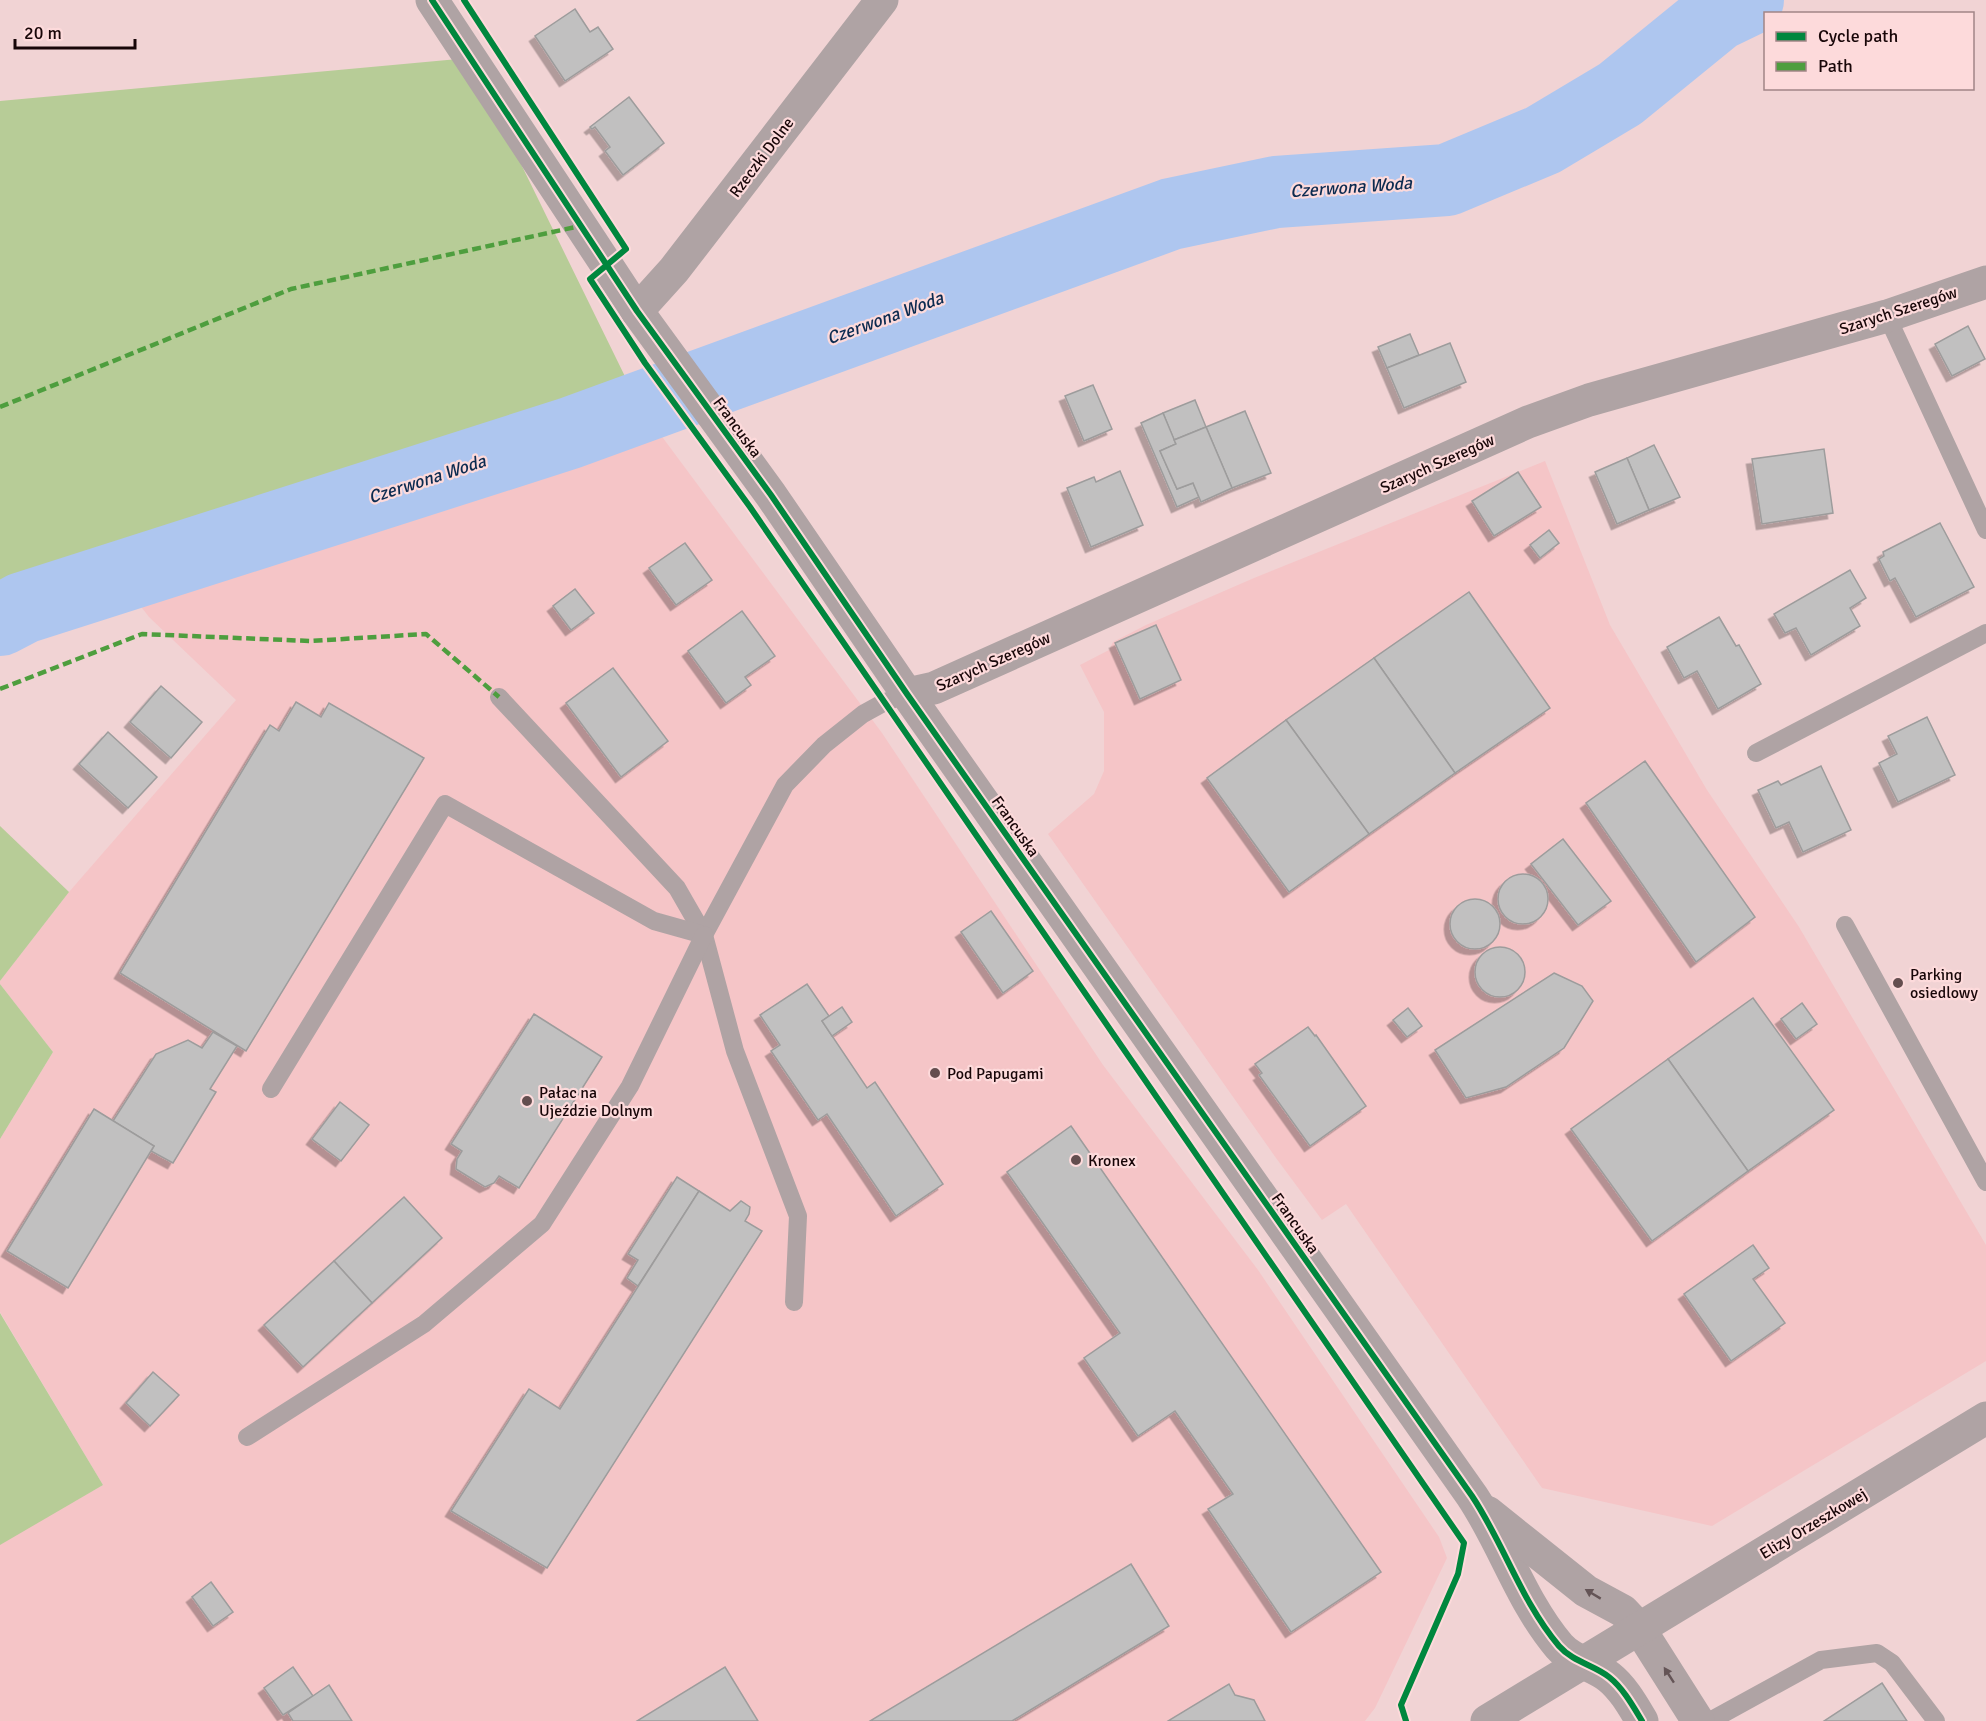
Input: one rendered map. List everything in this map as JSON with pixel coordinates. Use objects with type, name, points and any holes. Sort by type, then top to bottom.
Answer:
[{"type":"street","name":"Francuska","points":[[432,0],[637,311],[771,495],[907,694],[1478,1505],[1526,1596],[1560,1647],[1581,1663]]},
{"type":"street","name":"Rzeczki Dolne","points":[[637,311],[674,270],[882,0]]},
{"type":"street","name":"Szarych Szeregów","points":[[907,694],[934,688],[1528,422],[1589,400],[1887,316],[1986,282]]},
{"type":"street","name":"Elizy Orzeszkowej","points":[[1486,1721],[1986,1418]]},
{"type":"street","name":"Francuska","points":[[1478,1505],[1586,1591],[1623,1611],[1639,1629]]},
{"type":"street","points":[[1639,1629],[1698,1721]]},
{"type":"street","points":[[1581,1663],[1609,1677],[1627,1698],[1642,1721]]},
{"type":"lane","points":[[1887,316],[1986,530]]},
{"type":"lane","points":[[1756,753],[1986,633]]},
{"type":"lane","points":[[247,1437],[424,1324],[542,1224],[630,1086],[704,935],[785,785],[824,745],[863,714],[907,694]]},
{"type":"lane","points":[[499,697],[677,888],[704,935],[735,1051],[798,1216],[794,1302]]},
{"type":"lane","points":[[271,1089],[445,804],[654,921],[704,935]]},
{"type":"lane","points":[[1845,925],[1986,1182]]},
{"type":"lane","points":[[1710,1721],[1821,1660],[1877,1653],[1892,1663],[1936,1721]]},
{"type":"shaded area","points":[[640,407],[882,733],[1103,1065],[1258,1270],[1439,1537],[1447,1558],[1375,1708],[1365,1721],[0,1721],[0,1543],[103,1485],[0,1312],[0,1139],[53,1052],[0,981],[69,892],[236,700],[149,617],[118,577],[570,433]]},
{"type":"shaded area","points":[[1545,461],[1610,625],[1707,790],[1799,927],[1986,1245],[1986,1361],[1712,1526],[1542,1488],[1346,1204],[1322,1220],[1048,834],[1094,794],[1104,771],[1104,712],[1080,665],[1109,650],[1113,642],[1146,625],[1254,578]]},
{"type":"green space","points":[[469,58],[640,407],[570,433],[23,608],[0,620],[0,101]]},
{"type":"green space","points":[[0,826],[69,892],[0,981]]},
{"type":"green space","points":[[0,984],[53,1052],[0,1139]]},
{"type":"green space","points":[[0,1313],[103,1485],[0,1545]]},
{"type":"building","points":[[575,9],[590,32],[598,27],[613,49],[565,81],[535,36]]},
{"type":"building","points":[[629,97],[664,143],[623,175],[605,151],[610,147],[595,127],[592,129],[590,127]]},
{"type":"building","points":[[1968,326],[1985,359],[1952,376],[1935,344]]},
{"type":"building","points":[[1410,334],[1419,355],[1387,368],[1378,347]]},
{"type":"building","points":[[1450,343],[1466,382],[1404,408],[1387,368]]},
{"type":"building","points":[[1093,385],[1112,429],[1084,441],[1065,396]]},
{"type":"building","points":[[1195,400],[1206,427],[1174,440],[1163,413]]},
{"type":"building","points":[[1245,411],[1271,473],[1232,488],[1206,427]]},
{"type":"building","points":[[1163,413],[1176,444],[1160,451],[1177,489],[1193,483],[1199,497],[1177,507],[1141,423]]},
{"type":"building","points":[[1206,427],[1232,488],[1201,502],[1193,483],[1177,489],[1160,451],[1176,444],[1174,440]]},
{"type":"building","points":[[1654,445],[1680,497],[1649,510],[1627,458]]},
{"type":"building","points":[[1824,449],[1833,513],[1762,524],[1752,459]]},
{"type":"building","points":[[1627,458],[1649,510],[1617,524],[1595,472]]},
{"type":"building","points":[[1120,471],[1143,525],[1091,547],[1067,488],[1094,477],[1096,482]]},
{"type":"building","points":[[1518,472],[1541,507],[1494,536],[1472,501]]},
{"type":"building","points":[[1940,523],[1974,587],[1916,617],[1895,578],[1890,581],[1879,559],[1884,556],[1883,552]]},
{"type":"building","points":[[1549,530],[1559,543],[1540,558],[1530,545]]},
{"type":"building","points":[[685,543],[712,580],[676,605],[649,568]]},
{"type":"building","points":[[1850,570],[1866,598],[1850,608],[1860,626],[1811,655],[1796,628],[1785,633],[1774,614]]},
{"type":"building","points":[[575,589],[594,613],[571,630],[553,606]]},
{"type":"building","points":[[1469,592],[1550,708],[1455,773],[1374,658]]},
{"type":"building","points":[[742,611],[775,656],[745,677],[751,685],[726,703],[688,651]]},
{"type":"building","points":[[1719,617],[1736,646],[1739,645],[1761,684],[1718,709],[1697,671],[1684,678],[1667,647]]},
{"type":"building","points":[[1156,625],[1181,680],[1140,699],[1115,643]]},
{"type":"building","points":[[1374,658],[1455,773],[1369,834],[1286,720]]},
{"type":"building","points":[[613,668],[668,741],[621,777],[566,703]]},
{"type":"building","points":[[161,686],[202,722],[171,758],[130,722]]},
{"type":"building","points":[[296,702],[321,717],[329,703],[424,758],[246,1051],[120,973],[270,725],[279,731]]},
{"type":"building","points":[[1927,717],[1955,775],[1898,802],[1879,763],[1897,754],[1888,736]]},
{"type":"building","points":[[1286,720],[1369,834],[1289,892],[1207,778]]},
{"type":"building","points":[[108,732],[157,777],[128,808],[79,764]]},
{"type":"building","points":[[1645,761],[1755,917],[1696,962],[1586,803]]},
{"type":"building","points":[[1821,766],[1851,830],[1803,852],[1789,822],[1776,828],[1758,790],[1778,781],[1781,785]]},
{"type":"building","points":[[1563,839],[1611,901],[1578,925],[1531,864]]},
{"type":"building","points":[[1523,874],[1541,881],[1548,899],[1541,917],[1523,924],[1505,917],[1498,899],[1505,881]]},
{"type":"building","points":[[1475,899],[1493,906],[1500,924],[1493,942],[1475,949],[1457,942],[1450,924],[1457,906]]},
{"type":"building","points":[[991,911],[1033,971],[1003,993],[961,932]]},
{"type":"building","points":[[1500,947],[1518,954],[1525,972],[1518,990],[1500,997],[1482,990],[1475,972],[1482,954]]},
{"type":"building","points":[[1554,973],[1582,986],[1593,1001],[1564,1048],[1506,1087],[1466,1098],[1435,1050]]},
{"type":"building","points":[[807,984],[829,1016],[822,1021],[867,1088],[875,1082],[943,1184],[896,1216],[827,1114],[818,1120],[771,1051],[780,1045],[760,1015]]},
{"type":"building","points":[[1753,998],[1834,1110],[1748,1171],[1668,1059]]},
{"type":"building","points":[[1802,1003],[1817,1024],[1796,1039],[1781,1019]]},
{"type":"building","points":[[842,1007],[852,1022],[832,1036],[822,1021]]},
{"type":"building","points":[[1408,1008],[1422,1026],[1407,1037],[1393,1020]]},
{"type":"building","name":"Pałac na Ujeździe Dolnym","points":[[534,1014],[602,1057],[519,1188],[499,1176],[494,1183],[485,1187],[456,1169],[457,1159],[462,1151],[451,1144]]},
{"type":"building","points":[[1308,1027],[1366,1106],[1310,1146],[1259,1075],[1262,1073],[1255,1064]]},
{"type":"building","points":[[213,1032],[237,1046],[210,1089],[216,1092],[173,1163],[151,1151],[154,1146],[113,1121],[156,1054],[188,1040],[202,1048]]},
{"type":"building","points":[[1668,1059],[1748,1171],[1652,1241],[1571,1129]]},
{"type":"building","points":[[340,1102],[369,1125],[341,1161],[312,1139]]},
{"type":"building","points":[[94,1109],[154,1146],[68,1288],[7,1251]]},
{"type":"building","points":[[1071,1126],[1381,1572],[1291,1632],[1208,1509],[1233,1494],[1175,1411],[1138,1436],[1084,1358],[1120,1333],[1007,1172]]},
{"type":"building","points":[[677,1177],[699,1191],[638,1286],[627,1278],[638,1260],[628,1254]]},
{"type":"building","points":[[699,1191],[730,1211],[741,1201],[750,1207],[745,1221],[762,1231],[547,1568],[451,1511],[529,1389],[560,1409]]},
{"type":"building","points":[[404,1197],[442,1238],[372,1303],[334,1261]]},
{"type":"building","points":[[1753,1245],[1769,1268],[1753,1279],[1785,1323],[1731,1361],[1684,1294]]},
{"type":"building","points":[[334,1261],[372,1303],[303,1367],[264,1325]]},
{"type":"building","points":[[153,1372],[179,1395],[150,1426],[126,1403]]},
{"type":"building","points":[[1131,1564],[1169,1626],[1012,1721],[870,1721]]},
{"type":"building","points":[[211,1582],[233,1612],[213,1626],[192,1597]]},
{"type":"building","points":[[293,1667],[313,1696],[283,1715],[264,1688]]},
{"type":"building","points":[[725,1667],[758,1721],[637,1721]]},
{"type":"building","points":[[1882,1683],[1907,1721],[1824,1721]]},
{"type":"building","points":[[1229,1684],[1235,1695],[1254,1700],[1265,1721],[1168,1721]]},
{"type":"building","points":[[329,1685],[352,1721],[293,1721],[288,1713]]},
{"type":"waterway","name":"Czerwona Woda","points":[[0,620],[23,608],[570,433],[1171,214],[1276,192],[1447,180],[1543,140],[1620,94],[1717,15],[1748,0]]},
{"type":"marked path","points":[[0,407],[291,289],[580,226]]},
{"type":"marked path","points":[[0,689],[142,634],[310,641],[426,634],[499,697]]},
{"type":"cycle path","points":[[432,0],[637,311],[771,495],[907,694],[1472,1496],[1546,1629],[1565,1651],[1614,1681],[1642,1721]]},
{"type":"cycle path","points":[[464,0],[626,249],[590,279],[645,363],[750,507],[1464,1543],[1458,1574],[1401,1705],[1406,1721]]},
{"type":"place","name":"Parking osiedlowy","points":[[1898,983]]},
{"type":"place","name":"Pod Papugami","points":[[935,1073]]},
{"type":"place","name":"Pałac na Ujeździe Dolnym","points":[[527,1101]]},
{"type":"place","name":"Kronex","points":[[1076,1160]]}]
